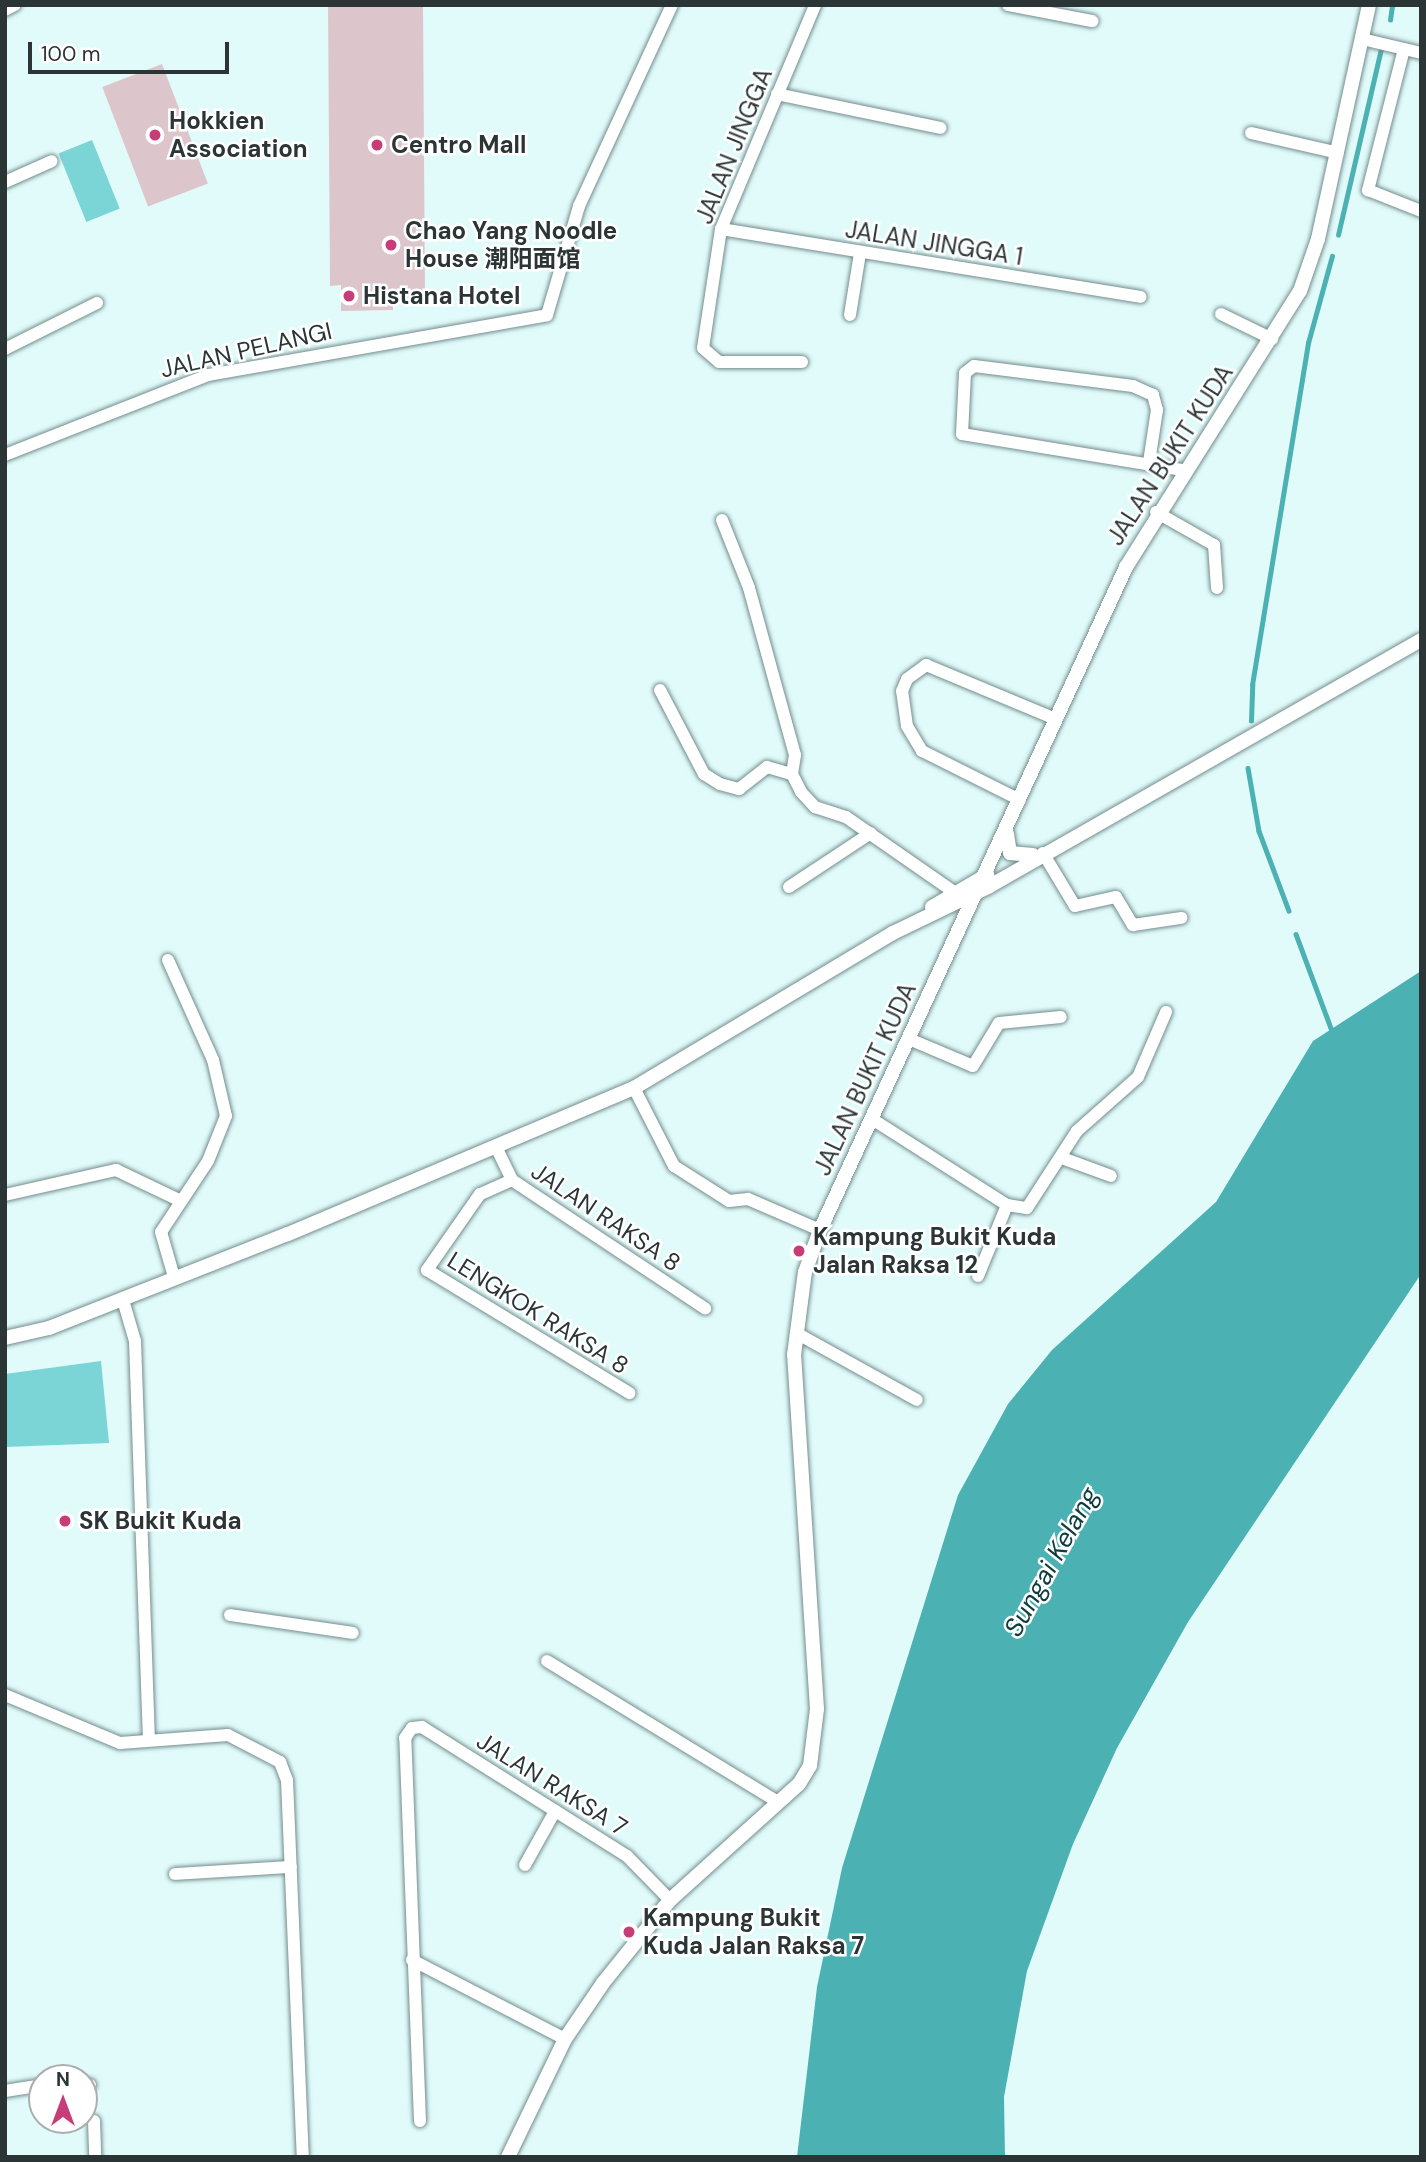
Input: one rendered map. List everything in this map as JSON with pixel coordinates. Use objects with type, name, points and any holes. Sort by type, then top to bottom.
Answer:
[{"type":"street","points":[[5,10],[15,5]]},
{"type":"street","name":"JALAN PELANGI","points":[[5,455],[208,375],[547,315],[579,206],[672,5]]},
{"type":"street","name":"JALAN JINGGA","points":[[802,362],[719,362],[703,348],[721,229],[815,5]]},
{"type":"street","points":[[1008,5],[1092,21]]},
{"type":"street","name":"JALAN BUKIT KUDA","points":[[508,2157],[565,2039],[670,1900],[778,1802],[810,1766],[817,1709],[796,1333],[805,1272],[820,1230],[956,935],[1156,512],[1272,339],[1300,291],[1338,153],[1369,5]]},
{"type":"street","points":[[1362,39],[1421,53]]},
{"type":"street","points":[[1404,49],[1368,190],[1421,211]]},
{"type":"street","points":[[776,94],[941,128]]},
{"type":"street","points":[[1251,133],[1338,153]]},
{"type":"street","points":[[5,182],[52,161]]},
{"type":"street","name":"JALAN JINGGA 1","points":[[721,229],[1141,297]]},
{"type":"street","points":[[850,315],[860,253]]},
{"type":"street","points":[[5,349],[97,303]]},
{"type":"street","points":[[1221,314],[1272,339]]},
{"type":"street","points":[[1149,463],[1157,410],[1153,395],[1133,387],[974,366],[965,373],[962,434],[1183,470]]},
{"type":"street","points":[[1156,512],[1214,545],[1217,588]]},
{"type":"street","points":[[722,520],[749,588],[795,755],[792,774]]},
{"type":"street","points":[[899,930],[977,892],[1041,853],[1421,639]]},
{"type":"street","points":[[1020,800],[922,751],[907,726],[902,691],[907,679],[926,665],[1056,719]]},
{"type":"street","points":[[660,690],[704,774],[720,784],[739,789],[767,767],[792,774],[815,807],[871,833],[954,892]]},
{"type":"street","points":[[1008,826],[1005,847],[1010,853],[1041,853]]},
{"type":"street","points":[[789,887],[871,833]]},
{"type":"street","points":[[5,1338],[123,1300],[174,1277],[497,1149],[634,1088],[899,930],[954,892],[984,876],[1041,853]]},
{"type":"street","points":[[1041,853],[1075,906],[1116,897],[1133,925],[1181,918]]},
{"type":"street","points":[[921,920],[950,918],[956,935]]},
{"type":"street","points":[[168,960],[213,1060],[226,1116],[208,1161],[161,1232],[174,1277]]},
{"type":"street","points":[[872,1119],[1007,1205],[1027,1208],[1062,1158],[1077,1131],[1138,1077],[1166,1012]]},
{"type":"street","points":[[909,1038],[973,1066],[999,1023],[1061,1017]]},
{"type":"street","points":[[634,1088],[674,1166],[729,1201],[748,1199],[820,1230]]},
{"type":"street","name":"JALAN RAKSA 8","points":[[497,1149],[512,1180],[705,1308]]},
{"type":"street","points":[[1062,1158],[1111,1176]]},
{"type":"street","points":[[5,1195],[116,1170],[180,1201]]},
{"type":"street","name":"LENGKOK RAKSA 8","points":[[512,1180],[480,1194],[427,1270],[629,1393]]},
{"type":"street","points":[[978,1276],[1007,1205]]},
{"type":"street","points":[[123,1300],[135,1341],[149,1740]]},
{"type":"street","points":[[796,1333],[918,1400]]},
{"type":"street","points":[[230,1615],[353,1633]]},
{"type":"street","points":[[547,1661],[778,1802]]},
{"type":"street","points":[[5,1695],[120,1743],[228,1735],[280,1762],[287,1780],[303,2157]]},
{"type":"street","name":"JALAN RAKSA 7","points":[[412,1960],[405,1738],[412,1728],[422,1727],[627,1856],[670,1900]]},
{"type":"street","points":[[525,1865],[555,1811]]},
{"type":"street","points":[[175,1874],[291,1867]]},
{"type":"street","points":[[412,1960],[565,2039]]},
{"type":"street","points":[[412,1960],[420,2121]]},
{"type":"street","points":[[5,2091],[28,2087]]},
{"type":"street","points":[[94,2134],[95,2157]]},
{"type":"shaded area","points":[[92,140],[120,209],[86,222],[59,153]]},
{"type":"shaded area","points":[[101,1361],[109,1443],[5,1447],[5,1374]]},
{"type":"water","name":"Sungai Kelang","points":[[1421,971],[1421,1274],[1188,1622],[1117,1748],[1073,1844],[1027,1971],[1004,2097],[1005,2157],[797,2157],[817,1987],[842,1868],[958,1495],[1008,1404],[1052,1350],[1216,1202],[1313,1041]]},
{"type":"building","name":"Centro Mall","points":[[328,5],[423,5],[425,298],[393,299],[393,310],[341,311],[341,285],[330,286]]},
{"type":"building","name":"Hokkien Association","points":[[162,64],[208,183],[148,206],[102,87]]},
{"type":"waterway","points":[[1390,20],[1392,5]]},
{"type":"waterway","points":[[1338,235],[1382,45]]},
{"type":"waterway","points":[[1251,721],[1252,685],[1308,343],[1332,256]]},
{"type":"waterway","points":[[1248,768],[1259,831],[1289,911]]},
{"type":"waterway","points":[[1296,934],[1331,1028]]},
{"type":"place","name":"Hokkien Association","points":[[155,135]]},
{"type":"place","name":"Centro Mall","points":[[377,145]]},
{"type":"place","name":"Chao Yang Noodle House 潮阳面馆","points":[[391,245]]},
{"type":"place","name":"Histana Hotel","points":[[349,296]]},
{"type":"place","name":"Kampung Bukit Kuda Jalan Raksa 12","points":[[799,1251]]},
{"type":"place","name":"SK Bukit Kuda","points":[[65,1521]]},
{"type":"place","name":"Kampung Bukit Kuda Jalan Raksa 7","points":[[629,1932]]}]
